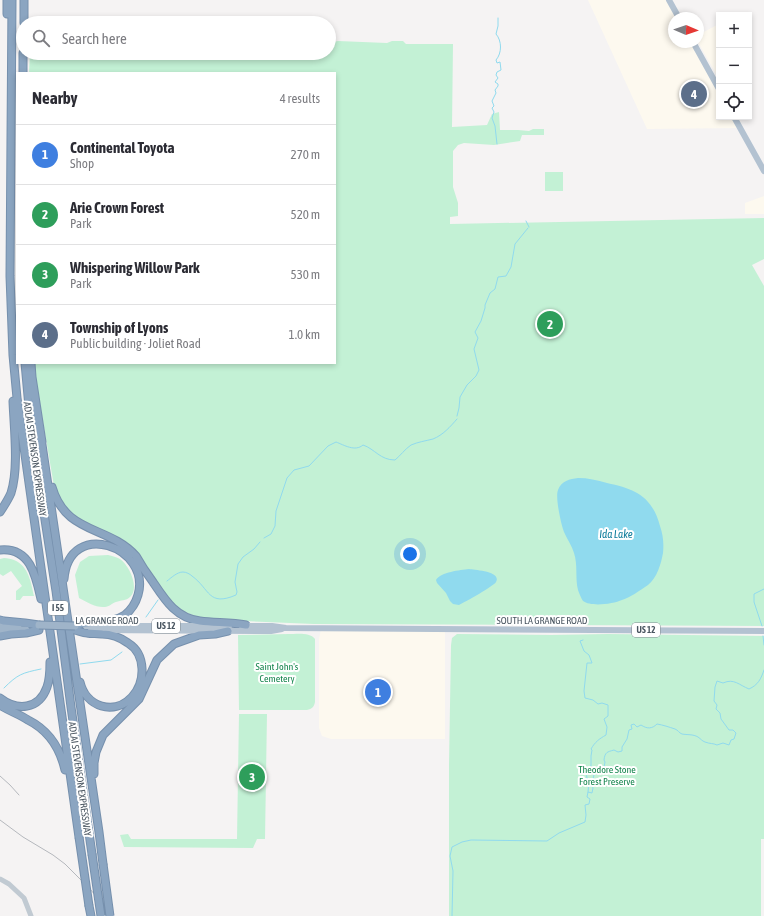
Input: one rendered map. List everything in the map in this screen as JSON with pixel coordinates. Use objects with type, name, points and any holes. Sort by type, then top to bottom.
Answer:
[{"type":"highway","points":[[7,0],[8,55],[12,79]]},
{"type":"highway","name":"ADLAI STEVENSON EXPRESSWAY","points":[[12,0],[10,276],[15,379],[50,642],[91,916]]},
{"type":"highway","points":[[24,0],[24,16]]},
{"type":"highway","points":[[23,60],[23,72]]},
{"type":"highway","name":"ADLAI STEVENSON EXPRESSWAY","points":[[25,364],[31,429],[56,591],[70,707],[101,916]]},
{"type":"highway","points":[[31,364],[110,916]]},
{"type":"highway","points":[[0,512],[7,502],[15,475],[13,402],[15,379]]},
{"type":"highway","points":[[41,438],[54,492],[61,506],[71,518],[125,546],[136,556],[167,602],[177,612],[198,621],[236,623],[246,626]]},
{"type":"highway","points":[[65,601],[64,579],[71,557],[78,550],[90,544],[107,545],[116,549],[128,558],[136,569],[139,580],[139,590],[134,604],[124,615],[115,620],[86,628],[75,628]]},
{"type":"highway","points":[[0,550],[12,550],[27,560],[37,581],[41,601],[47,616]]},
{"type":"highway","points":[[0,620],[25,628]]},
{"type":"highway","points":[[0,625],[39,628]]},
{"type":"highway","points":[[0,636],[11,634],[25,628]]},
{"type":"highway","points":[[0,630],[39,628]]},
{"type":"highway","name":"LA GRANGE ROAD","points":[[39,628],[75,628]]},
{"type":"highway","points":[[72,647],[82,688],[89,700],[100,706],[114,707],[122,704],[133,696],[142,673],[141,660],[135,649],[117,637],[86,628],[75,628]]},
{"type":"highway","points":[[99,832],[100,822],[94,775],[94,763],[96,752],[103,735],[139,699],[157,660],[174,644],[199,635],[216,634],[228,631]]},
{"type":"highway","points":[[0,698],[12,705],[21,707],[34,703],[41,698],[46,689],[50,672],[50,642]]},
{"type":"highway","points":[[0,705],[38,726],[55,745],[63,761],[77,827]]},
{"type":"main road","points":[[669,0],[676,12]]},
{"type":"main road","points":[[696,48],[716,84]]},
{"type":"main road","points":[[736,120],[764,171]]},
{"type":"main road","name":"LA GRANGE ROAD","points":[[86,628],[246,626],[320,628]]},
{"type":"main road","name":"LA GRANGE ROAD","points":[[86,628],[228,631],[272,631],[286,628]]},
{"type":"main road","name":"SOUTH LA GRANGE ROAD","points":[[320,628],[764,631]]},
{"type":"street","points":[[0,879],[9,884],[24,898],[31,916]]},
{"type":"shaded area","points":[[588,0],[667,0],[674,12],[668,12],[668,48],[693,48],[716,89],[716,120],[734,120],[738,128],[647,129]]},
{"type":"shaded area","points":[[716,26],[716,74],[701,48],[704,48],[704,32]]},
{"type":"shaded area","points":[[764,196],[764,214],[745,214],[745,203]]},
{"type":"shaded area","points":[[321,629],[445,631],[445,739],[331,739],[322,736],[319,728],[319,639]]},
{"type":"green space","points":[[336,41],[387,43],[392,41],[403,41],[406,44],[453,44],[452,127],[487,125],[492,114],[499,112],[500,130],[529,131],[533,129],[544,129],[544,135],[522,135],[520,141],[494,145],[464,143],[458,145],[453,151],[453,187],[458,203],[458,216],[450,217],[450,224],[764,218],[764,259],[752,265],[764,286],[764,626],[314,624],[221,620],[197,617],[176,608],[167,599],[134,550],[128,544],[77,518],[68,511],[54,486],[33,364],[336,364],[336,72],[29,72],[30,60],[336,60]]},
{"type":"green space","points":[[545,172],[563,172],[563,191],[545,191]]},
{"type":"green space","points":[[108,555],[120,559],[127,566],[134,583],[134,588],[133,593],[127,599],[106,607],[98,607],[79,598],[75,575],[80,562],[89,556]]},
{"type":"green space","points":[[4,558],[14,560],[23,566],[28,575],[34,596],[23,596],[20,600],[16,600],[16,591],[22,586],[11,571],[3,576],[0,574],[0,559]]},
{"type":"green space","name":"Saint John's Cemetery","points":[[307,634],[315,639],[315,702],[313,706],[307,710],[239,710],[238,635]]},
{"type":"green space","name":"Theodore Stone Forest Preserve","points":[[457,634],[764,636],[764,839],[761,839],[761,916],[449,916],[451,645],[452,638]]},
{"type":"green space","points":[[239,714],[267,714],[265,839],[257,839],[253,848],[124,847],[120,835],[128,834],[131,839],[237,839]]},
{"type":"water","name":"Ida Lake","points":[[578,478],[600,481],[634,491],[647,501],[657,516],[663,539],[663,553],[660,566],[656,575],[648,585],[625,599],[608,604],[591,604],[583,601],[578,590],[575,558],[563,528],[557,493],[561,484]]},
{"type":"water","points":[[469,569],[491,573],[497,578],[496,582],[459,605],[453,604],[436,580],[438,577],[446,573]]},
{"type":"waterway","points":[[497,144],[495,126],[492,118],[494,112],[492,108],[494,106],[492,101],[496,93],[495,90],[498,86],[495,82],[498,78],[496,75],[497,72],[501,70],[500,62],[497,63],[496,60],[500,47],[496,34],[498,18]]},
{"type":"waterway","points":[[526,221],[529,227]]},
{"type":"waterway","points":[[457,416],[460,397],[479,370],[474,349],[478,338],[475,332],[481,321],[485,305],[490,293],[495,289],[498,277],[506,276],[511,267],[515,244],[528,228]]},
{"type":"waterway","points":[[264,538],[271,534],[275,526],[276,511],[287,478],[294,470],[309,466],[328,446],[336,442],[353,448],[363,445],[385,458],[395,460],[411,445],[433,439],[440,435],[457,419]]},
{"type":"waterway","points":[[167,581],[176,574],[184,572],[191,575],[210,595],[215,598],[220,599],[236,595],[237,592],[235,582],[238,564],[243,557],[254,549],[260,542]]},
{"type":"waterway","points":[[762,626],[754,602],[754,594],[764,589]]},
{"type":"waterway","points":[[146,617],[158,600]]},
{"type":"waterway","points":[[763,636],[764,645]]},
{"type":"waterway","points":[[583,640],[580,641],[584,651],[589,655],[592,663],[587,663],[584,691],[585,698],[593,700],[598,704],[602,703],[608,705],[608,716],[604,719],[607,727],[606,735],[597,741],[591,749],[591,766],[587,768],[586,772],[589,782],[588,792]]},
{"type":"waterway","points":[[80,664],[111,660],[122,652]]},
{"type":"waterway","points":[[4,688],[21,675],[41,669]]},
{"type":"waterway","points":[[452,916],[453,871],[450,856],[452,847],[462,842],[471,840],[547,841],[559,833],[585,822],[585,805],[589,804],[590,799],[587,797],[588,792],[592,793],[595,770],[604,767],[604,757],[607,753],[614,750],[618,752],[622,751],[622,747],[627,739],[629,730],[632,729],[631,725],[634,724],[637,727],[641,725],[649,728],[659,724],[675,729],[682,734],[696,736],[707,743],[717,745],[723,743],[729,745],[731,740],[734,739],[736,733],[733,730],[729,730],[721,719],[720,713],[716,709],[717,705],[714,701],[717,681],[723,683],[730,681],[749,689],[755,686],[759,681],[764,670]]},
{"type":"railway","points":[[0,776],[19,795]]},
{"type":"railway","points":[[0,820],[65,864],[90,889],[113,916]]},
{"type":"place","name":"Township of Lyons","points":[[694,94]]},
{"type":"place","name":"Arie Crown Forest","points":[[550,324]]},
{"type":"place","name":"Continental Toyota","points":[[378,692]]},
{"type":"place","name":"Whispering Willow Park","points":[[252,777]]}]
